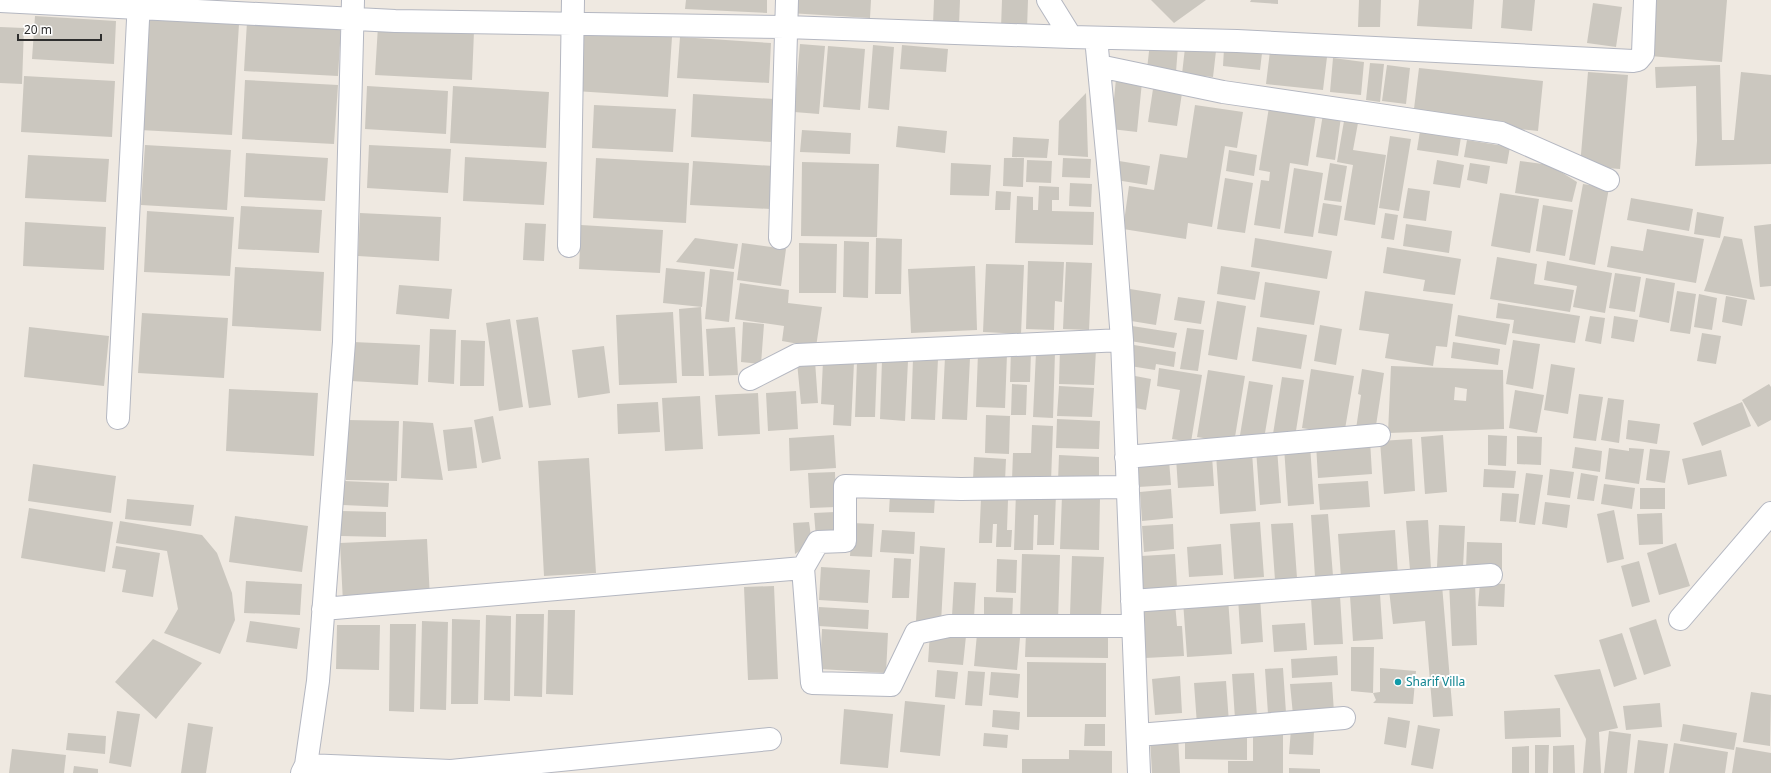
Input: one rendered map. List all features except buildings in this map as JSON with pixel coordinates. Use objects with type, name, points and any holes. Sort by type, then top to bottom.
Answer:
[{"type":"street","points":[[569,246],[573,0]]},
{"type":"street","points":[[780,238],[787,0]]},
{"type":"street","points":[[1048,0],[1071,37]]},
{"type":"street","points":[[0,1],[353,10],[573,23],[786,27],[1096,38],[1237,41],[1632,62],[1638,60],[1644,54],[1645,0]]},
{"type":"street","points":[[118,418],[139,4]]},
{"type":"street","points":[[353,10],[344,342],[318,681],[304,769],[451,771],[770,739]]},
{"type":"street","points":[[1096,38],[1111,194],[1122,340],[1132,626],[1139,773]]},
{"type":"street","points":[[1099,66],[1223,92],[1501,133],[1608,180]]},
{"type":"street","points":[[750,379],[797,355],[1122,340]]},
{"type":"street","points":[[1126,457],[1379,435]]},
{"type":"street","points":[[1128,487],[962,489],[845,486],[845,541],[818,542],[803,568],[812,682],[891,685],[916,633],[949,626],[1132,626]]},
{"type":"street","points":[[1680,619],[1771,512]]},
{"type":"street","points":[[323,609],[803,568]]},
{"type":"street","points":[[1132,601],[1491,575]]},
{"type":"street","points":[[1138,735],[1344,718]]},
{"type":"place","name":"Sharif Villa","points":[[1398,682]]}]
